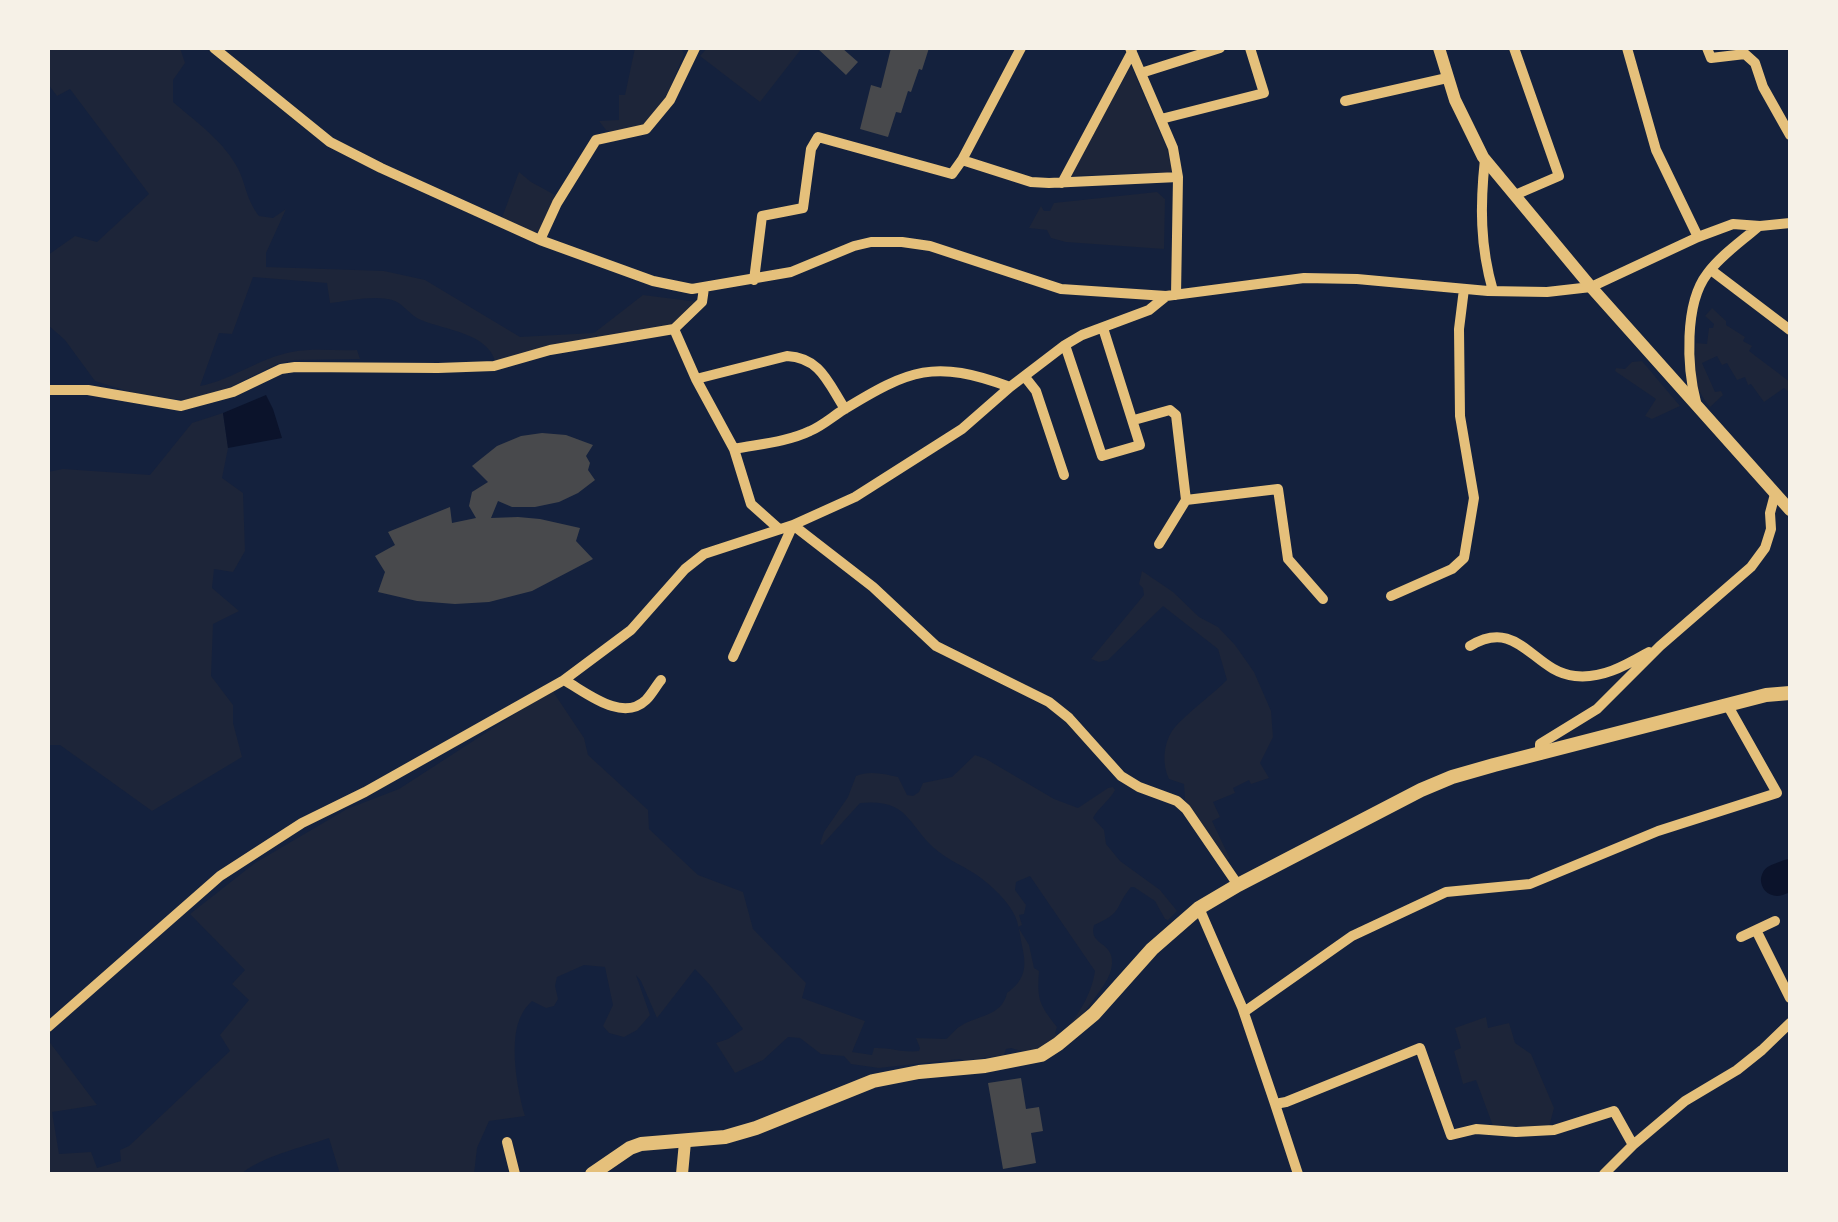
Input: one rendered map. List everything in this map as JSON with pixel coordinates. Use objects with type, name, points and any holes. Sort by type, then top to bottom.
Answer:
[{"type":"main road","points":[[592,1174],[641,1144],[724,1137],[872,1081],[985,1066],[1041,1054],[1094,1014],[1152,949],[1199,908],[1421,790],[1452,777],[1766,695],[1790,693]]},
{"type":"street","points":[[214,48],[330,142],[381,168],[540,240],[653,281],[692,289],[791,272],[871,242],[902,242],[930,246],[1060,289],[1171,296],[1304,278],[1548,292],[1591,287],[1733,224],[1790,224]]},
{"type":"street","points":[[540,240],[557,203],[596,140],[646,129],[670,100],[695,48]]},
{"type":"street","points":[[754,280],[762,216],[803,208],[811,150],[818,137],[952,174],[1020,48]]},
{"type":"street","points":[[1141,72],[1220,48]]},
{"type":"street","points":[[1161,119],[1264,94],[1250,48]]},
{"type":"street","points":[[1439,48],[1464,121],[1485,159],[1591,287],[1790,510]]},
{"type":"street","points":[[1514,48],[1559,176],[1515,195]]},
{"type":"street","points":[[1627,48],[1656,150],[1698,238]]},
{"type":"street","points":[[1707,48],[1711,58],[1746,54],[1755,62],[1763,87],[1790,135]]},
{"type":"street","points":[[1062,183],[1131,50]]},
{"type":"street","points":[[1131,50],[1173,148],[1178,177],[1171,296]]},
{"type":"street","points":[[1346,101],[1447,78]]},
{"type":"street","points":[[1485,159],[1482,238],[1492,291]]},
{"type":"street","points":[[962,160],[1031,182],[1178,177]]},
{"type":"street","points":[[1696,405],[1689,361],[1699,287],[1710,270],[1760,226]]},
{"type":"street","points":[[1710,270],[1790,330]]},
{"type":"street","points":[[48,390],[88,390],[181,406],[232,392],[295,366],[494,366],[550,350],[674,329],[702,302],[704,288]]},
{"type":"street","points":[[1390,596],[1452,569],[1464,558],[1474,498],[1460,416],[1464,288]]},
{"type":"street","points":[[48,1028],[220,876],[302,823],[382,783],[564,680],[631,630],[685,569],[704,554],[793,525],[855,497],[962,429],[1064,346],[1082,335],[1149,310],[1171,296]]},
{"type":"street","points":[[1064,346],[1102,456],[1140,445],[1104,328]]},
{"type":"street","points":[[674,329],[734,449],[751,504],[779,530]]},
{"type":"street","points":[[696,379],[787,356],[797,357],[810,360],[817,367],[845,409]]},
{"type":"street","points":[[734,449],[809,432],[909,374],[975,374],[1010,387]]},
{"type":"street","points":[[1024,377],[1036,391],[1064,475]]},
{"type":"street","points":[[1134,420],[1170,410],[1176,415],[1186,500],[1159,544]]},
{"type":"street","points":[[1186,500],[1278,489],[1288,559],[1323,599]]},
{"type":"street","points":[[1540,755],[1540,744],[1596,709],[1660,646],[1752,567],[1765,548],[1771,529],[1775,494]]},
{"type":"street","points":[[733,657],[793,525]]},
{"type":"street","points":[[793,525],[873,588],[936,646],[1048,702],[1069,718],[1121,776],[1177,801],[1238,885]]},
{"type":"street","points":[[1470,646],[1481,639],[1512,639],[1562,674],[1578,677],[1614,671],[1660,646]]},
{"type":"street","points":[[564,680],[616,708],[637,706],[661,680]]},
{"type":"street","points":[[1244,1012],[1352,936],[1446,892],[1530,884],[1658,831],[1777,793],[1728,706]]},
{"type":"street","points":[[1199,908],[1244,1012],[1298,1174]]},
{"type":"street","points":[[1741,937],[1774,921]]},
{"type":"street","points":[[1756,930],[1790,998]]},
{"type":"street","points":[[1604,1174],[1685,1101],[1737,1070],[1790,1022]]},
{"type":"street","points":[[1275,1104],[1420,1048],[1451,1135],[1476,1130],[1554,1130],[1614,1111],[1633,1145]]},
{"type":"street","points":[[507,1142],[515,1174]]},
{"type":"street","points":[[682,1174],[685,1142]]},
{"type":"shaded area","points":[[48,48],[180,48],[185,63],[173,80],[173,102],[230,156],[259,216],[273,218],[286,209],[266,253],[266,267],[384,271],[425,280],[520,337],[594,333],[643,295],[698,302],[677,325],[495,361],[491,352],[474,338],[421,320],[395,301],[372,298],[330,303],[327,283],[253,277],[232,334],[219,333],[200,386],[292,352],[357,350],[360,359],[277,364],[192,401],[140,395],[95,381],[65,340],[48,325],[48,255],[75,236],[97,242],[149,194],[70,89],[57,96],[48,84]]},
{"type":"shaded area","points":[[635,48],[681,48],[684,54],[665,100],[645,126],[615,133],[599,121],[619,120],[619,95],[625,95]]},
{"type":"shaded area","points":[[707,48],[802,48],[760,102],[700,56]]},
{"type":"shaded area","points":[[1131,66],[1173,172],[1070,176]]},
{"type":"shaded area","points":[[519,172],[555,195],[537,239],[500,223]]},
{"type":"shaded area","points":[[1157,192],[1165,199],[1164,249],[1066,242],[1051,238],[1047,230],[1029,228],[1041,206],[1050,211],[1054,203]]},
{"type":"shaded area","points":[[1712,308],[1726,325],[1745,337],[1743,341],[1752,346],[1749,351],[1790,382],[1790,393],[1784,388],[1764,402],[1745,377],[1737,380],[1727,363],[1722,365],[1717,356],[1702,363],[1715,392],[1721,391],[1723,395],[1710,407],[1697,384],[1695,362],[1696,343],[1707,344],[1709,328],[1713,328],[1714,324],[1705,316]]},
{"type":"shaded area","points":[[1642,361],[1680,406],[1652,419],[1645,416],[1656,399],[1615,371]]},
{"type":"shaded area","points":[[266,395],[282,438],[228,448],[223,413]]},
{"type":"shaded area","points":[[223,413],[228,448],[222,478],[243,493],[245,551],[233,572],[214,569],[212,588],[239,611],[213,624],[211,676],[233,705],[233,723],[242,757],[152,811],[60,745],[48,745],[48,472],[63,469],[150,475],[192,423]]},
{"type":"shaded area","points":[[1142,571],[1173,592],[1199,617],[1218,627],[1235,645],[1254,672],[1271,711],[1273,737],[1260,763],[1269,778],[1251,784],[1249,780],[1233,788],[1235,793],[1213,802],[1220,817],[1212,821],[1230,859],[1226,860],[1185,800],[1184,784],[1169,779],[1164,761],[1172,731],[1227,680],[1218,649],[1163,606],[1108,660],[1091,659],[1144,595],[1139,584]]},
{"type":"shaded area","points":[[552,690],[584,738],[588,755],[648,810],[649,829],[698,875],[743,892],[753,929],[806,983],[802,998],[865,1021],[852,1052],[872,1055],[874,1048],[919,1051],[916,1038],[946,1039],[966,1023],[1000,1007],[1023,973],[1019,928],[1029,945],[1034,968],[1039,971],[1040,1001],[1057,1027],[1058,1036],[1082,1006],[1095,971],[1030,876],[1016,882],[1015,890],[1026,905],[1024,914],[1019,915],[1022,925],[1018,927],[1012,910],[996,891],[939,852],[907,816],[889,805],[860,803],[820,844],[856,776],[872,773],[898,777],[907,795],[913,796],[923,783],[952,777],[975,755],[1078,808],[1113,787],[1113,794],[1093,818],[1104,830],[1106,844],[1120,861],[1160,890],[1177,911],[1165,919],[1155,901],[1131,887],[1114,913],[1094,925],[1095,937],[1112,957],[1106,982],[1069,1029],[1037,1050],[1011,1048],[1004,1055],[879,1068],[851,1064],[844,1056],[821,1054],[800,1038],[788,1037],[763,1060],[735,1073],[716,1043],[743,1029],[695,969],[657,1018],[636,975],[650,1015],[637,1030],[624,1037],[609,1033],[603,1026],[613,1005],[605,967],[584,965],[557,977],[558,999],[554,1006],[546,1008],[532,1001],[523,1012],[515,1050],[525,1116],[489,1121],[477,1148],[474,1174],[340,1174],[329,1138],[270,1158],[241,1174],[48,1174],[48,1040],[97,1105],[52,1112],[59,1154],[91,1152],[97,1168],[121,1161],[120,1150],[129,1146],[230,1051],[220,1035],[249,1000],[232,984],[245,970],[190,914],[255,863],[347,809],[399,789]]},
{"type":"shaded area","points":[[1486,1017],[1488,1028],[1509,1023],[1515,1043],[1531,1054],[1554,1108],[1549,1127],[1493,1126],[1476,1080],[1463,1084],[1454,1051],[1461,1048],[1455,1028]]},
{"type":"building","points":[[817,48],[842,48],[858,62],[846,75]]},
{"type":"building","points":[[891,48],[929,48],[901,113],[896,112],[888,137],[860,129],[871,85],[881,88]]},
{"type":"building","points":[[542,433],[566,435],[593,445],[586,456],[588,470],[595,480],[559,502],[512,507],[498,501],[491,518],[540,519],[580,528],[576,541],[593,559],[532,591],[489,602],[417,601],[378,592],[385,572],[375,556],[395,545],[388,532],[450,507],[452,523],[476,518],[469,506],[472,492],[488,482],[472,466],[497,446]]},
{"type":"building","points":[[1021,1078],[1026,1109],[1039,1107],[1043,1131],[1031,1133],[1036,1163],[1003,1169],[988,1083]]},
{"type":"waterway","points":[[1777,880],[1790,875]]}]
